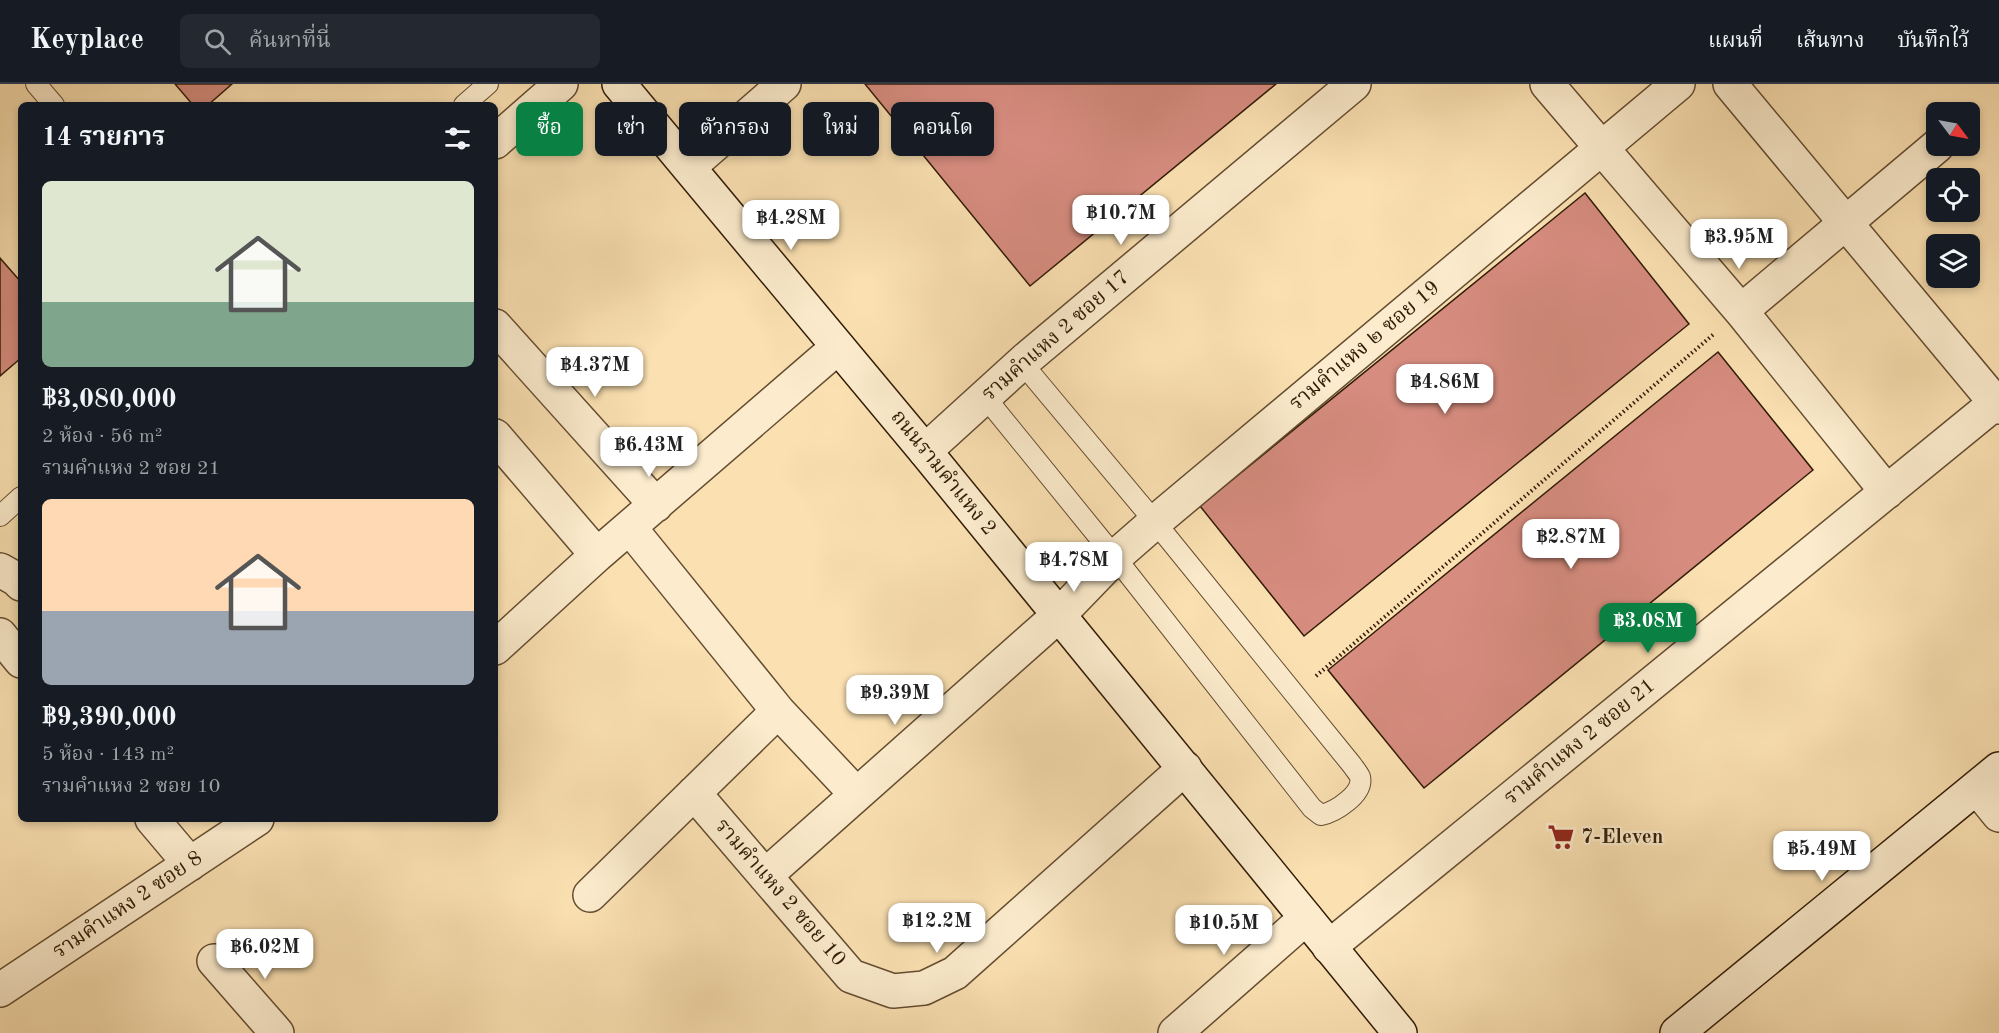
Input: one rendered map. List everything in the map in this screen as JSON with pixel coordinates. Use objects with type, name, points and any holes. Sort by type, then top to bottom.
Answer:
[{"type":"street","points":[[498,139],[561,84]]},
{"type":"street","name":"ถนนรามคำแหง 2","points":[[619,84],[925,451],[1400,1033]]},
{"type":"street","name":"รามคำแหง 2 ซอย 17","points":[[925,451],[1022,363],[1354,84]]},
{"type":"street","points":[[1547,84],[1741,311],[1887,492]]},
{"type":"street","name":"รามคำแหง ๒ ซอย 19","points":[[765,876],[1059,615],[1115,557],[1155,522],[1678,84]]},
{"type":"street","points":[[1730,84],[1998,404]]},
{"type":"street","points":[[689,167],[768,89]]},
{"type":"street","points":[[1741,311],[1926,155]]},
{"type":"street","points":[[498,329],[656,505]]},
{"type":"street","points":[[498,645],[597,555],[837,346]]},
{"type":"street","name":"รามคำแหง 2 ซอย 21","points":[[1329,947],[1998,404]]},
{"type":"street","points":[[498,440],[597,555]]},
{"type":"street","points":[[630,528],[778,711],[856,794]]},
{"type":"street","points":[[0,570],[18,581]]},
{"type":"street","points":[[0,635],[18,657]]},
{"type":"street","points":[[590,895],[778,711]]},
{"type":"street","name":"รามคำแหง 2 ซอย 10","points":[[694,794],[851,976],[893,991],[924,988],[956,973],[1185,768]]},
{"type":"street","points":[[1677,1033],[1988,778],[1999,815]]},
{"type":"street","points":[[155,822],[190,864]]},
{"type":"street","name":"รามคำแหง 2 ซอย 8","points":[[0,990],[190,864],[237,824]]},
{"type":"street","points":[[1175,1033],[1306,918]]},
{"type":"street","points":[[214,961],[277,1033]]},
{"type":"lane","points":[[36,84],[51,102]]},
{"type":"lane","points":[[467,102],[488,84]]},
{"type":"lane","points":[[985,398],[1115,557],[1312,808],[1321,814],[1331,813],[1350,799],[1359,789],[1360,777],[1155,522],[1022,363]]},
{"type":"lane","points":[[0,516],[18,500]]},
{"type":"path","points":[[1295,694],[1741,311]]},
{"type":"building","points":[[175,84],[232,84],[211,102],[190,102]]},
{"type":"building","points":[[865,84],[1276,84],[1030,286],[924,156],[994,156],[994,102],[891,102],[891,116]]},
{"type":"building","points":[[1585,193],[1689,324],[1304,636],[1200,506]]},
{"type":"building","points":[[0,258],[18,279],[18,361],[0,376]]},
{"type":"building","points":[[1718,352],[1813,470],[1424,788],[1328,670]]},
{"type":"place","name":"7-Eleven","points":[[1561,837]]}]
